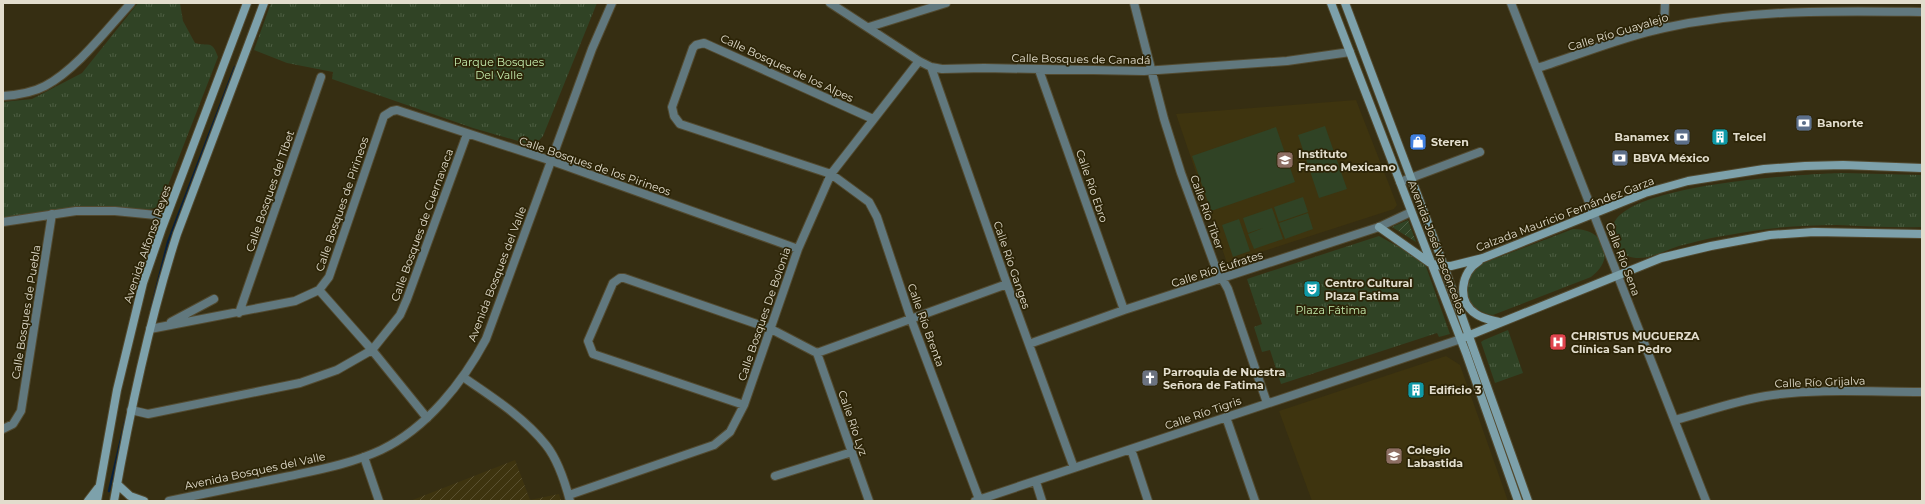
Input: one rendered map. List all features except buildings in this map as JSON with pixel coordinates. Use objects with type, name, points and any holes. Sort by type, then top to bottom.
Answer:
[{"type":"main road","name":"Avenida Alfonso Reyes","points":[[97,501],[117,390],[143,283],[166,216],[247,3]]},
{"type":"main road","points":[[114,501],[150,329],[177,234],[264,3]]},
{"type":"main road","name":"Avenida José Vasconcelos","points":[[1331,3],[1430,263],[1465,337],[1528,501]]},
{"type":"main road","name":"Avenida José Vasconcelos","points":[[1345,3],[1443,266],[1518,501]]},
{"type":"main road","name":"Calzada Mauricio Fernández Garza","points":[[1430,263],[1443,266],[1483,258],[1645,193],[1688,181],[1764,169],[1844,165],[1922,168]]},
{"type":"main road","points":[[1379,227],[1430,263]]},
{"type":"main road","points":[[1465,337],[1499,322],[1661,258],[1711,246],[1770,235],[1834,232],[1922,234]]},
{"type":"main road","points":[[1483,258],[1473,264],[1466,276],[1463,288],[1465,299],[1475,314],[1499,322]]},
{"type":"main road","points":[[117,484],[130,496],[144,501]]},
{"type":"main road","points":[[88,501],[99,487]]},
{"type":"street","points":[[3,96],[32,91],[55,80],[86,52],[131,3]]},
{"type":"street","name":"Avenida Bosques del Valle","points":[[169,501],[327,468],[364,457],[382,450],[427,418],[463,377],[477,355],[492,326],[592,50],[612,3]]},
{"type":"street","name":"Calle Bosques de Canadá","points":[[830,3],[919,61],[931,67],[942,69],[984,68],[1152,71],[1287,61],[1350,52]]},
{"type":"street","points":[[869,27],[946,3]]},
{"type":"street","name":"Calle Río Tiber","points":[[1134,3],[1164,119],[1181,173],[1215,266],[1228,289],[1266,403]]},
{"type":"street","name":"Calle Río Sena","points":[[1511,3],[1706,501]]},
{"type":"street","points":[[1664,28],[1665,3]]},
{"type":"street","name":"Calle Río Guayalejo","points":[[1537,68],[1664,28],[1753,14],[1817,7],[1922,12]]},
{"type":"street","name":"Calle Bosques de los Alpes","points":[[831,174],[680,124],[674,116],[672,107],[693,48],[700,43],[708,44],[873,119]]},
{"type":"street","name":"Calle Bosques De Bolonia","points":[[569,498],[714,445],[730,432],[744,405],[798,249],[831,174],[919,61]]},
{"type":"street","name":"Calle Río Ganges","points":[[931,67],[1007,284],[1074,468]]},
{"type":"street","name":"Calle Río Ebro","points":[[1039,70],[1124,310]]},
{"type":"street","name":"Calle Bosques del Tíbet","points":[[239,313],[321,78]]},
{"type":"street","name":"Calle Bosques de los Pirineos","points":[[384,116],[397,110],[552,161],[798,249]]},
{"type":"street","name":"Calle Bosques de Pirineos","points":[[319,290],[329,277],[384,116]]},
{"type":"street","name":"Calle Bosques de Cuernavaca","points":[[132,410],[148,414],[300,384],[337,370],[372,350],[400,315],[467,134]]},
{"type":"street","points":[[1400,182],[1480,152]]},
{"type":"street","name":"Calle Río Brenta","points":[[831,174],[864,198],[874,209],[911,319],[977,500]]},
{"type":"street","points":[[3,222],[76,210],[115,211],[166,216]]},
{"type":"street","name":"Calle Río Éufrates","points":[[1029,344],[1124,310],[1379,227],[1411,212]]},
{"type":"street","name":"Calle Bosques de Puebla","points":[[3,429],[13,424],[21,410],[52,214]]},
{"type":"street","points":[[744,405],[596,355],[590,350],[588,341],[611,286],[620,278],[624,278],[770,329],[817,353],[1007,284]]},
{"type":"street","points":[[150,329],[295,301],[319,290],[372,350],[427,418]]},
{"type":"street","points":[[163,326],[214,299]]},
{"type":"street","name":"Calle Río Tigris","points":[[977,500],[1036,482],[1465,337]]},
{"type":"street","name":"Calle Río Lyz","points":[[817,353],[869,501]]},
{"type":"street","points":[[463,377],[531,428],[547,446],[557,464],[569,498]]},
{"type":"street","name":"Calle Río Grijalva","points":[[1675,420],[1728,405],[1784,393],[1841,391],[1922,392]]},
{"type":"street","points":[[1226,417],[1255,501]]},
{"type":"street","points":[[1131,449],[1148,501]]},
{"type":"street","points":[[775,476],[852,452]]},
{"type":"street","points":[[364,457],[380,501]]},
{"type":"street","points":[[1036,482],[1042,501]]},
{"type":"shaded area","name":"Instituto Franco Mexicano","points":[[1356,100],[1397,205],[1394,209],[1227,263],[1176,114]]},
{"type":"shaded area","name":"Colegio Labastida","points":[[1446,356],[1460,365],[1508,501],[1312,501],[1279,411]]},
{"type":"shaded area","points":[[515,460],[530,500],[559,494],[561,501],[410,501]]},
{"type":"green space","points":[[138,3],[180,3],[183,21],[195,43],[212,46],[218,57],[160,206],[149,209],[75,207],[3,218],[3,102],[32,99],[82,73]]},
{"type":"green space","name":"Parque Bosques Del Valle","points":[[271,3],[597,3],[543,136],[536,144],[532,145],[473,128],[332,79],[333,72],[287,63],[254,50]]},
{"type":"green space","points":[[1325,126],[1347,189],[1319,198],[1298,135]]},
{"type":"green space","points":[[1276,127],[1295,182],[1211,211],[1192,156]]},
{"type":"green space","points":[[1842,173],[1922,175],[1922,227],[1837,225],[1796,226],[1717,237],[1679,246],[1652,256],[1641,258],[1625,255],[1614,242],[1612,232],[1613,226],[1624,212],[1648,200],[1680,191],[1717,184],[1755,179]]},
{"type":"green space","points":[[1303,197],[1308,212],[1279,222],[1274,207]]},
{"type":"green space","points":[[1272,208],[1283,239],[1254,249],[1248,234],[1263,228],[1248,233],[1243,218]]},
{"type":"green space","points":[[1308,213],[1313,229],[1285,239],[1279,223]]},
{"type":"green space","points":[[1239,219],[1250,251],[1233,257],[1222,225]]},
{"type":"green space","points":[[1408,220],[1416,242],[1392,227]]},
{"type":"green space","points":[[1573,229],[1593,233],[1603,246],[1605,253],[1604,261],[1591,277],[1493,315],[1479,310],[1469,300],[1466,286],[1467,280],[1472,272],[1481,264]]},
{"type":"green space","name":"Plaza Fátima","points":[[1379,236],[1424,261],[1450,334],[1439,337],[1437,333],[1281,384],[1270,350],[1262,352],[1254,327],[1262,324],[1247,279]]},
{"type":"green space","points":[[1508,330],[1523,373],[1495,383],[1481,342]]},
{"type":"waterway","points":[[151,310],[168,242],[235,67]]},
{"type":"waterway","points":[[109,491],[126,418]]},
{"type":"place","name":"Banorte","points":[[1804,123]]},
{"type":"place","name":"Banamex","points":[[1682,137]]},
{"type":"place","name":"Telcel","points":[[1720,137]]},
{"type":"place","name":"Steren","points":[[1418,142]]},
{"type":"place","name":"BBVA México","points":[[1620,158]]},
{"type":"place","name":"Instituto Franco Mexicano","points":[[1285,160]]},
{"type":"place","name":"Centro Cultural Plaza Fatima","points":[[1312,289]]},
{"type":"place","name":"CHRISTUS MUGUERZA Clínica San Pedro","points":[[1558,342]]},
{"type":"place","name":"Parroquia de Nuestra Señora de Fatima","points":[[1150,378]]},
{"type":"place","name":"Edificio 3","points":[[1416,390]]},
{"type":"place","name":"Colegio Labastida","points":[[1394,456]]}]
